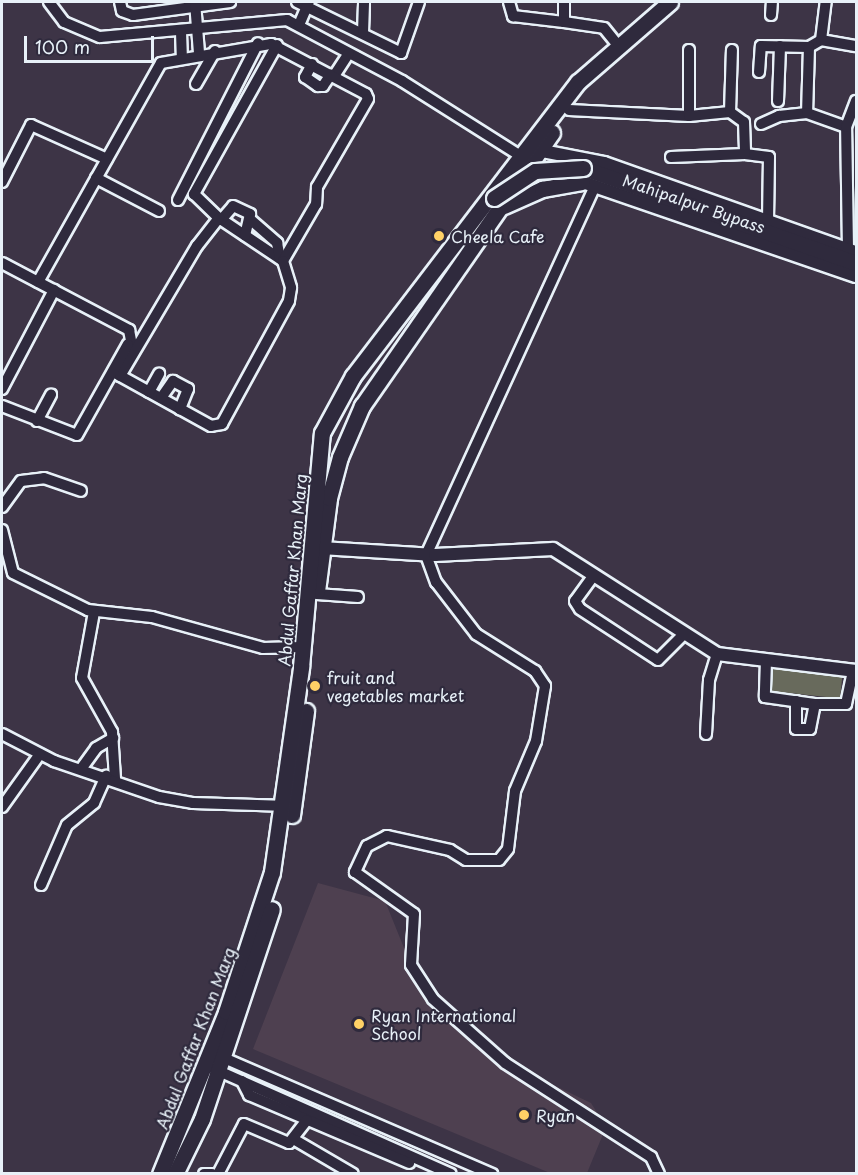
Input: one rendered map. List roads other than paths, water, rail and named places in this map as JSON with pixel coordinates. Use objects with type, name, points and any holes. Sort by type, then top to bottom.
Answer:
[{"type":"main road","name":"Abdul Gaffar Khan Marg","points":[[175,1173],[190,1147],[269,883],[288,806],[317,594],[321,548],[340,457],[362,406],[583,76],[670,2]]},
{"type":"main road","name":"Abdul Gaffar Khan Marg","points":[[288,806],[319,471],[316,454],[322,433],[353,376],[598,74],[682,2]]},
{"type":"main road","points":[[319,471],[350,400],[496,203],[535,171],[586,178],[856,263]]},
{"type":"main road","name":"Abdul Gaffar Khan Marg","points":[[160,1173],[214,1062]]},
{"type":"street","points":[[49,2],[64,22],[91,35],[180,32],[279,20],[299,25],[502,140],[532,154]]},
{"type":"street","points":[[120,2],[125,15],[166,6],[230,2]]},
{"type":"street","points":[[297,2],[309,3],[404,53],[419,2]]},
{"type":"street","points":[[363,32],[364,2]]},
{"type":"street","points":[[509,2],[513,16],[604,28],[618,45]]},
{"type":"street","points":[[564,2],[564,22]]},
{"type":"street","points":[[771,15],[772,2]]},
{"type":"street","points":[[821,40],[826,2]]},
{"type":"street","points":[[299,25],[309,3]]},
{"type":"street","points":[[195,4],[199,53]]},
{"type":"street","points":[[180,32],[182,56]]},
{"type":"street","points":[[759,72],[760,46],[809,47],[821,40],[856,46]]},
{"type":"street","points":[[258,43],[176,205],[194,194],[277,45]]},
{"type":"street","points":[[38,282],[156,69],[168,59],[258,43],[277,45],[332,75],[368,99],[317,186],[316,204],[282,260]]},
{"type":"street","points":[[778,101],[780,46]]},
{"type":"street","points":[[807,113],[809,47]]},
{"type":"street","points":[[689,50],[689,116]]},
{"type":"street","points":[[730,112],[732,50]]},
{"type":"street","points":[[196,84],[215,51]]},
{"type":"street","points":[[312,64],[305,77],[318,86],[323,86],[348,53]]},
{"type":"street","points":[[852,251],[846,127],[856,101]]},
{"type":"street","points":[[569,110],[689,116],[730,112],[744,122],[745,154]]},
{"type":"street","points":[[761,124],[779,116],[807,113],[846,127]]},
{"type":"street","points":[[2,182],[31,124],[107,159]]},
{"type":"street","name":"Mahipalpur Bypass","points":[[532,154],[586,178],[856,276]]},
{"type":"street","name":"Mahipalpur Bypass","points":[[532,154],[604,163],[852,251]]},
{"type":"street","points":[[671,157],[745,154],[769,157],[768,221]]},
{"type":"street","points":[[96,178],[159,210]]},
{"type":"street","points":[[586,178],[426,555],[436,582],[476,634],[542,677],[545,701],[529,764],[515,791],[504,856],[499,860],[466,860],[450,850],[387,836],[367,846],[355,872],[414,914],[411,965],[434,999],[505,1063],[651,1157],[659,1173]]},
{"type":"street","points":[[194,194],[220,219],[282,260]]},
{"type":"street","points":[[2,406],[77,435],[197,246],[220,219],[236,206],[278,243],[291,288],[289,301],[222,423],[212,426],[116,374]]},
{"type":"street","points":[[245,235],[251,220]]},
{"type":"street","points":[[2,263],[129,330],[133,347]]},
{"type":"street","points":[[2,389],[54,290]]},
{"type":"street","points":[[149,392],[159,374]]},
{"type":"street","points":[[161,398],[173,381],[188,388],[180,409]]},
{"type":"street","points":[[37,421],[51,395]]},
{"type":"street","points":[[2,507],[21,481],[44,478],[81,491]]},
{"type":"street","points":[[2,531],[13,573],[94,612],[152,617],[263,648],[303,648]]},
{"type":"street","points":[[321,548],[426,555],[553,549],[683,635],[717,654],[855,671],[846,704],[815,704],[765,697],[766,661]]},
{"type":"street","points":[[594,574],[576,605],[610,629],[658,660],[683,635]]},
{"type":"street","points":[[317,594],[358,597]]},
{"type":"street","points":[[41,885],[67,825],[94,803],[110,778],[113,738],[82,678],[94,612]]},
{"type":"street","points":[[706,734],[709,681],[717,654]]},
{"type":"street","points":[[796,701],[796,729],[810,729],[815,704]]},
{"type":"street","points":[[2,734],[40,754],[81,770],[178,801],[288,806]]},
{"type":"street","points":[[81,770],[96,748],[113,738]]},
{"type":"street","points":[[2,807],[40,754]]},
{"type":"street","points":[[214,1062],[242,1081],[411,1160]]},
{"type":"street","points":[[214,1062],[422,1143],[492,1173]]},
{"type":"street","points":[[242,1081],[249,1095],[307,1120],[451,1173]]},
{"type":"street","points":[[295,1140],[307,1120]]},
{"type":"street","points":[[218,1173],[244,1124],[286,1142],[295,1140],[353,1173]]},
{"type":"street","points":[[402,1173],[422,1143]]},
{"type":"street","points":[[204,1173],[212,1173]]},
{"type":"place","name":"Cheela Cafe","points":[[439,236]]},
{"type":"place","name":"fruit and vegetables market","points":[[315,686]]},
{"type":"place","name":"Ryan International School","points":[[359,1024]]},
{"type":"place","name":"Ryan","points":[[524,1115]]}]
